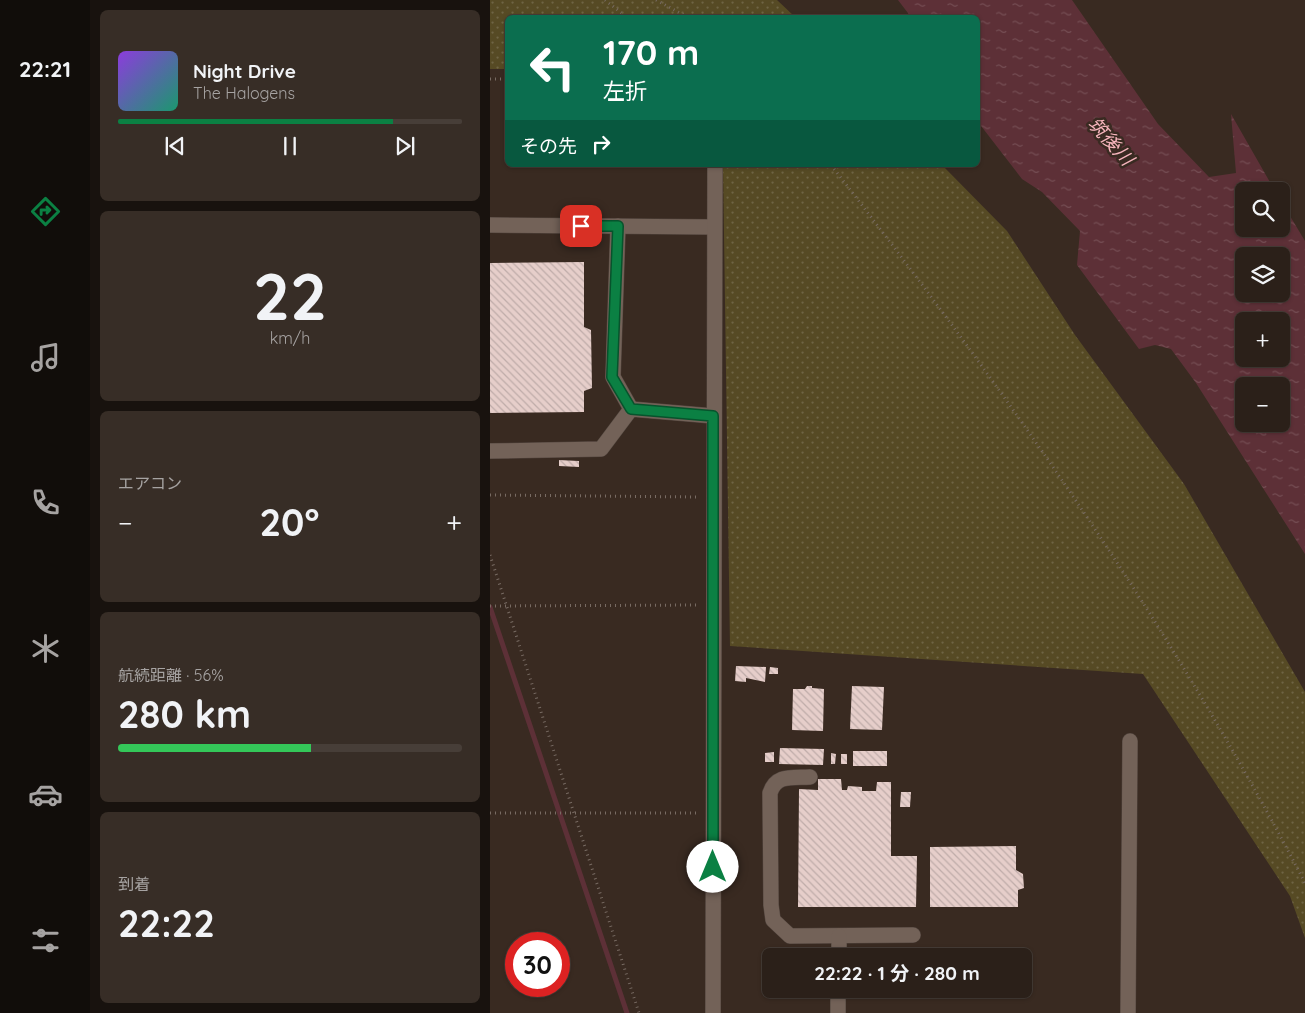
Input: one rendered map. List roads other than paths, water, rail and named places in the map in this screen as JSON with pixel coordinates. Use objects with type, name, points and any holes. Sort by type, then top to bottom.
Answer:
[{"type":"street","points":[[713,1013],[712,497],[715,167]]},
{"type":"street","points":[[490,225],[714,227]]},
{"type":"street","points":[[618,226],[612,377],[631,409]]},
{"type":"street","points":[[631,409],[713,416]]},
{"type":"street","points":[[490,451],[600,449],[631,409]]},
{"type":"street","points":[[1128,1013],[1130,741]]},
{"type":"street","points":[[810,777],[781,778],[774,783],[770,793],[771,905],[773,920],[790,936],[913,935]]},
{"type":"street","points":[[839,948],[840,936]]},
{"type":"street","points":[[838,998],[838,1013]]},
{"type":"water","name":"筑後川","points":[[898,0],[1072,0],[1158,124],[1209,177],[1236,173],[1231,114],[1270,182],[1235,182],[1235,237],[1290,237],[1290,216],[1305,241],[1305,554],[1196,383],[1171,349],[1155,345],[1139,349],[1077,265],[1080,231],[1042,192],[1022,179],[980,125],[980,15],[909,15]]},
{"type":"waterway","points":[[490,607],[627,1013]]}]
